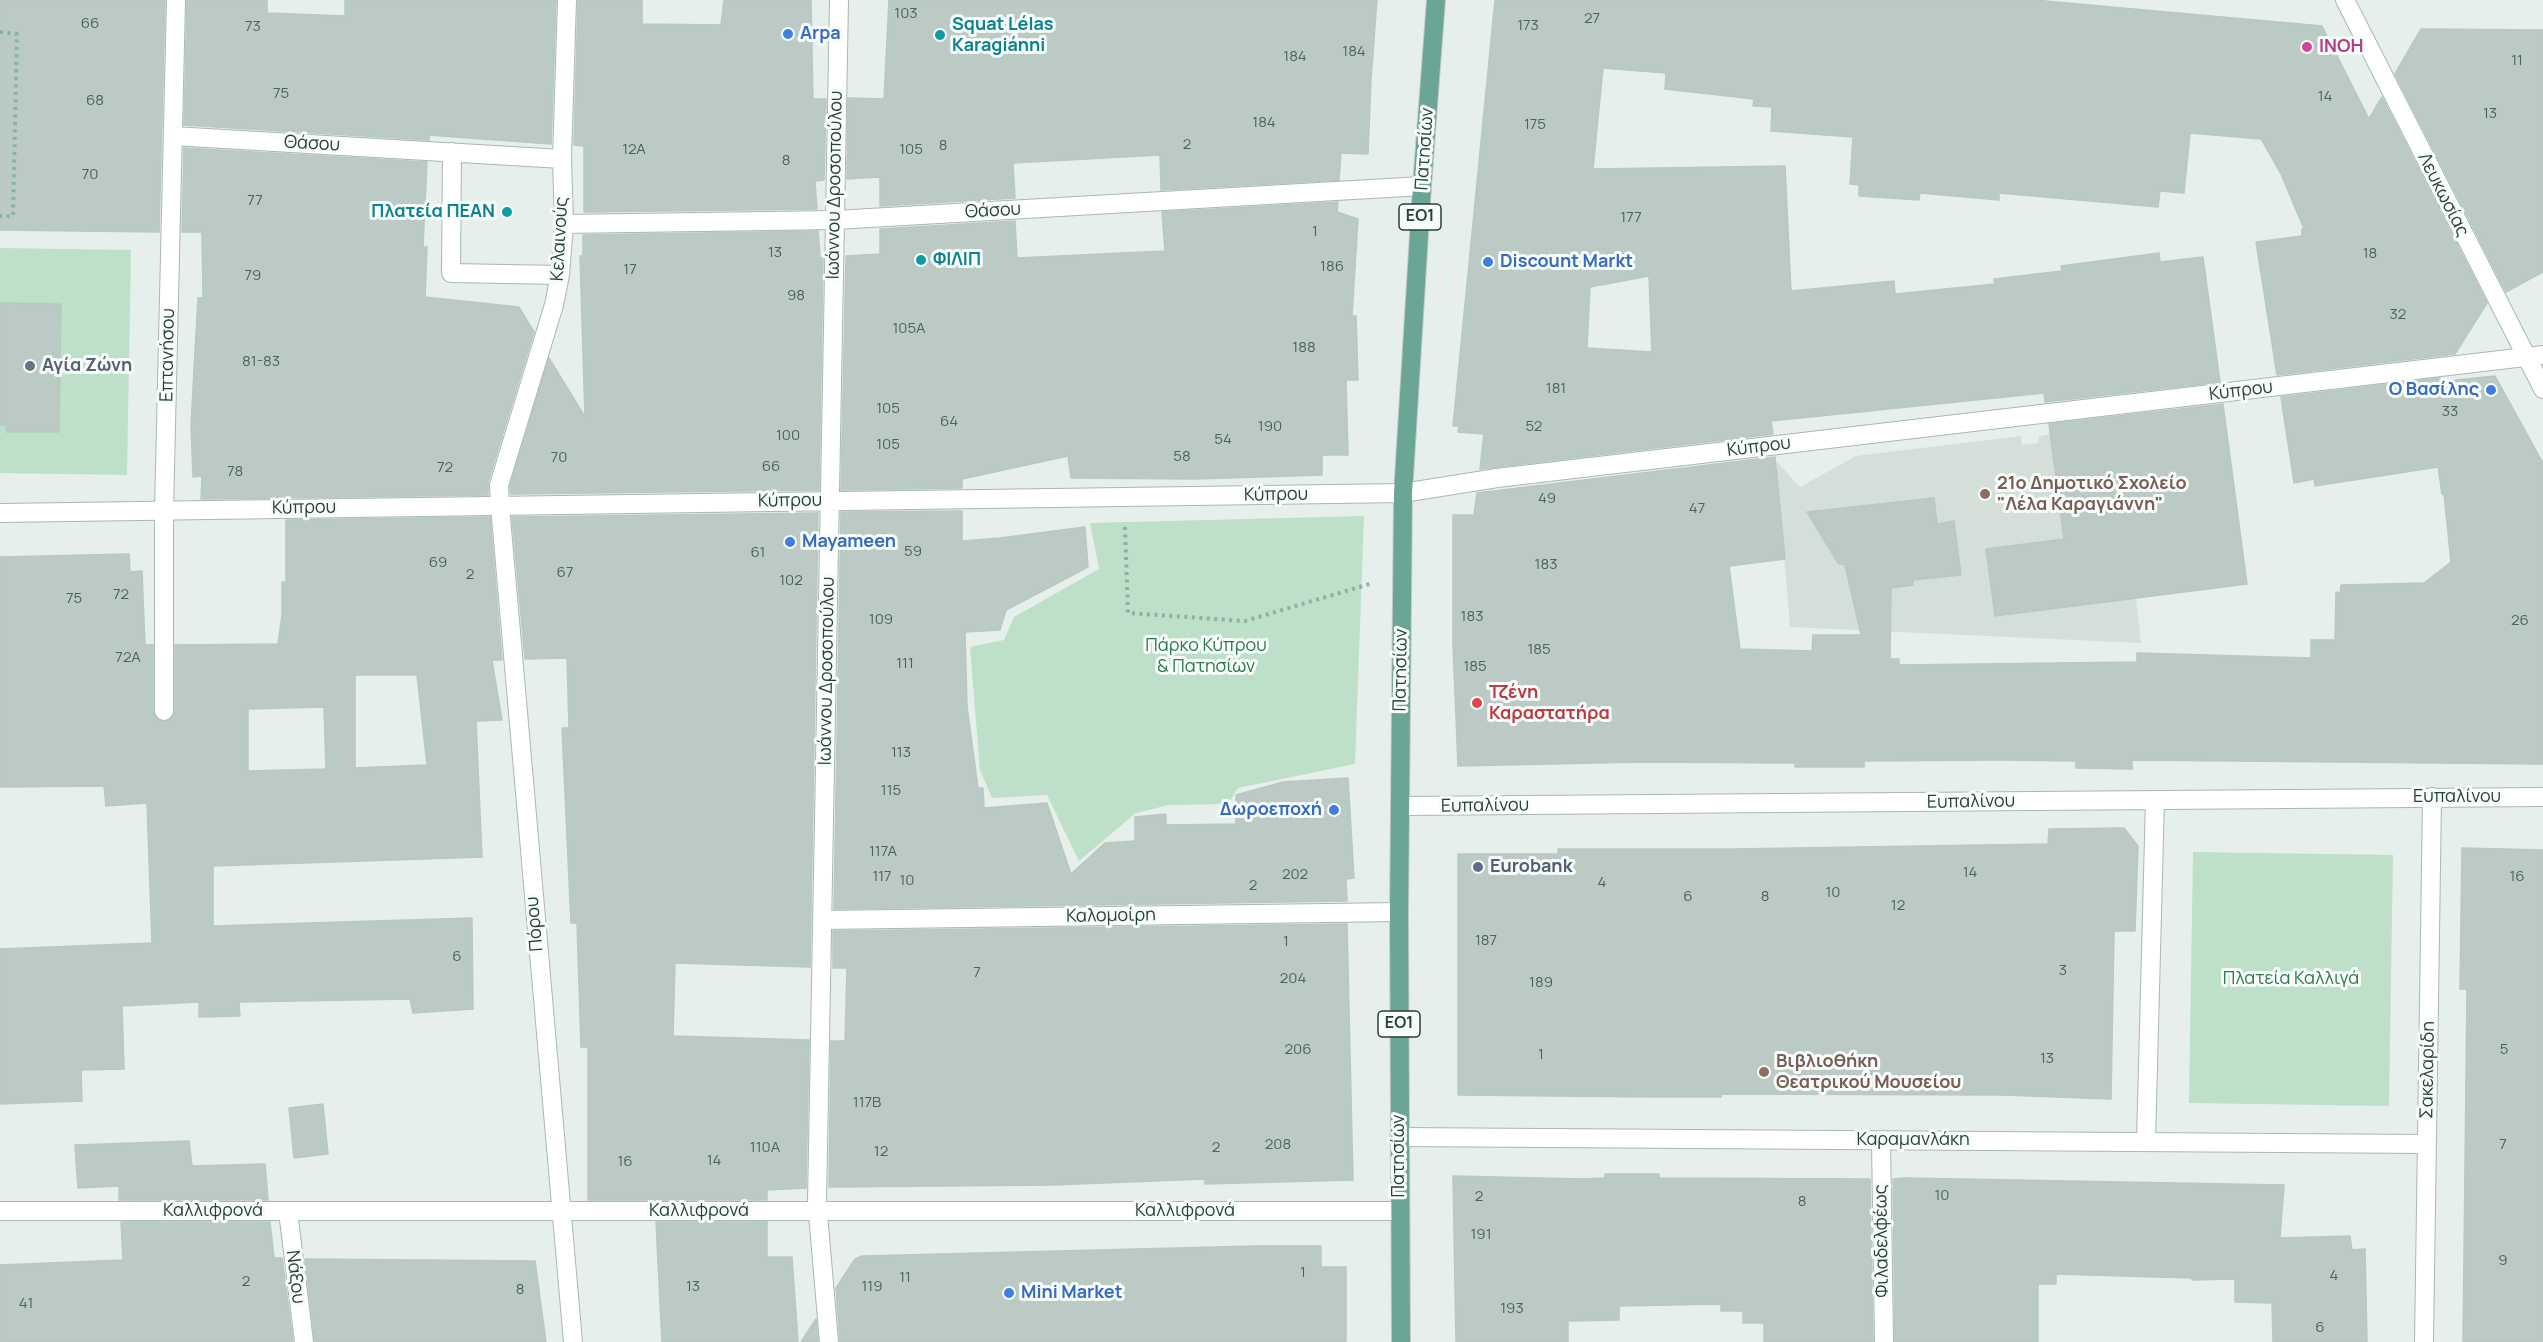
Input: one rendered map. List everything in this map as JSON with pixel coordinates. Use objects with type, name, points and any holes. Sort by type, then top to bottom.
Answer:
[{"type":"main road","name":"Πατησίων","points":[[1401,1342],[1399,912],[1403,493],[1436,0]]},
{"type":"street","name":"Επτανήσου","points":[[164,711],[164,510],[176,0]]},
{"type":"street","name":"Κελαινούς","points":[[500,506],[499,485],[554,305],[560,275],[564,224],[562,159],[567,0]]},
{"type":"street","name":"Ιωάννου Δροσοπούλου","points":[[829,1342],[818,1211],[839,0]]},
{"type":"street","name":"Λευκωσίας","points":[[2345,0],[2534,356],[2543,389]]},
{"type":"street","name":"Θάσου","points":[[173,136],[562,159]]},
{"type":"street","points":[[452,152],[451,273],[560,275]]},
{"type":"street","name":"Θάσου","points":[[564,224],[835,220],[1422,186]]},
{"type":"street","name":"Κύπρου","points":[[0,513],[1403,493],[1497,478],[2534,356]]},
{"type":"street","name":"Πόρου","points":[[500,506],[573,1342]]},
{"type":"street","name":"Σακελαρίδη","points":[[2424,1342],[2432,797]]},
{"type":"street","name":"Ευπαλίνου","points":[[1400,806],[2543,797]]},
{"type":"street","points":[[2146,1141],[2155,800]]},
{"type":"street","name":"Καλομοίρη","points":[[823,920],[1399,912]]},
{"type":"street","name":"Καραμανλάκη","points":[[1399,1137],[2427,1144]]},
{"type":"street","name":"Φιλαδελφέως","points":[[1881,1140],[1884,1342]]},
{"type":"street","name":"Καλλιφρονά","points":[[0,1211],[1399,1211]]},
{"type":"street","name":"Νάξου","points":[[288,1211],[304,1342]]},
{"type":"path","points":[[0,32],[17,34],[13,216],[0,216]]},
{"type":"path","points":[[1124,497],[1128,613],[1245,621],[1377,582]]},
{"type":"shaded area","points":[[2073,430],[2136,598],[2141,643],[1790,627],[1776,461],[1800,487],[1856,456],[2021,436],[2022,445],[2038,443],[2039,436]]},
{"type":"green space","points":[[0,248],[131,250],[127,475],[0,473]]},
{"type":"green space","name":"Πάρκο Κύπρου & Πατησίων","points":[[1364,516],[1355,764],[1238,788],[1228,804],[1169,805],[1136,813],[1079,861],[1047,795],[992,798],[980,770],[970,647],[1004,640],[1014,617],[1099,569],[1090,523]]},
{"type":"green space","name":"Πλατεία Καλλιγά","points":[[2193,852],[2393,855],[2389,1106],[2189,1103]]},
{"type":"building","points":[[0,0],[165,0],[159,232],[0,230]]},
{"type":"building","points":[[187,0],[267,0],[267,13],[345,16],[345,0],[556,0],[551,144],[429,135],[429,140],[184,125]]},
{"type":"building","points":[[578,0],[642,0],[642,24],[721,25],[724,0],[811,0],[813,99],[826,99],[824,180],[815,181],[817,209],[584,212],[584,146],[574,145]]},
{"type":"building","points":[[889,0],[1377,0],[1368,154],[1341,153],[1339,180],[1161,190],[1160,155],[1013,163],[1015,198],[880,206],[880,177],[847,179],[848,98],[884,99]]},
{"type":"building","points":[[1495,0],[2034,0],[2322,26],[2369,119],[2382,97],[2487,303],[2455,354],[2277,375],[2256,242],[2302,236],[2302,229],[2304,229],[2281,174],[2261,139],[2190,133],[2184,193],[2160,191],[2158,207],[1999,193],[1999,200],[1920,193],[1919,200],[1859,196],[1859,185],[1850,184],[1853,137],[1771,131],[1772,107],[1753,106],[1754,99],[1665,89],[1666,73],[1603,68],[1593,169],[1785,166],[1791,291],[1894,281],[1895,294],[1995,284],[1994,279],[2062,271],[2061,266],[2159,253],[2160,262],[2203,257],[2220,382],[2045,402],[2044,393],[1771,421],[1773,434],[1480,469],[1484,434],[1458,432],[1459,426],[1453,426]],"holes":[[[1649,276],[1652,352],[1587,348],[1590,287]]]},
{"type":"building","points":[[2421,29],[2543,30],[2543,272],[2506,292],[2395,74]]},
{"type":"building","points":[[184,148],[427,162],[423,247],[427,247],[425,297],[519,307],[534,332],[488,482],[488,495],[201,499],[202,476],[193,477],[191,425],[198,298],[203,298],[202,232],[182,232]]},
{"type":"building","points":[[1338,202],[1337,212],[1358,219],[1352,316],[1356,316],[1358,380],[1346,380],[1348,455],[1322,455],[1322,475],[1195,479],[1071,478],[1068,456],[962,479],[962,488],[841,490],[846,256],[880,254],[880,229],[1015,221],[1017,258],[1165,251],[1162,212]]},
{"type":"building","points":[[818,231],[820,258],[823,258],[819,490],[511,494],[510,486],[549,358],[585,417],[580,256],[583,256],[583,235]]},
{"type":"building","name":"Αγία Ζώνη","points":[[0,303],[61,304],[59,432],[6,432],[6,425],[0,425]]},
{"type":"building","points":[[2495,376],[2543,463],[2543,764],[2132,760],[2132,769],[2076,768],[2076,761],[2001,760],[1864,761],[1864,767],[1795,767],[1795,763],[1642,762],[1458,766],[1453,645],[1453,515],[1474,515],[1477,493],[1775,457],[1785,559],[1729,566],[1740,649],[1812,651],[1813,635],[1861,635],[1845,565],[1838,563],[1807,512],[1934,498],[1937,524],[1954,521],[1961,575],[1913,580],[1913,585],[1891,588],[1890,659],[1899,659],[1899,665],[2137,662],[2137,653],[2311,658],[2311,640],[2335,640],[2336,592],[2340,593],[2341,585],[2424,583],[2451,562],[2444,494],[2442,494],[2438,467],[2315,486],[2314,479],[2294,483],[2281,397],[2440,378],[2437,382]]},
{"type":"building","points":[[2223,404],[2247,584],[1995,616],[1986,549],[2064,539],[2049,424]]},
{"type":"building","points":[[962,511],[962,541],[1085,527],[1088,567],[1006,610],[1000,630],[965,632],[967,706],[978,788],[983,788],[984,808],[1047,803],[1071,874],[1105,843],[1135,841],[1135,817],[1166,814],[1166,825],[1236,824],[1236,795],[1283,782],[1348,778],[1354,878],[1346,879],[1347,901],[834,909],[841,512]]},
{"type":"building","points":[[818,513],[810,967],[675,963],[673,1036],[809,1040],[806,1188],[767,1190],[767,1200],[588,1200],[588,1047],[581,1047],[577,923],[571,923],[562,728],[569,728],[567,658],[525,659],[512,517]]},
{"type":"building","points":[[490,517],[502,660],[492,660],[502,720],[476,721],[482,857],[213,866],[213,926],[472,918],[473,1009],[413,1013],[410,999],[239,1002],[240,1016],[199,1017],[199,1002],[122,1006],[124,1069],[81,1070],[82,1101],[0,1104],[0,949],[152,943],[147,803],[106,806],[104,786],[0,787],[0,557],[129,554],[130,572],[142,571],[145,645],[153,645],[153,712],[158,720],[165,722],[173,717],[175,712],[175,645],[278,644],[282,615],[282,582],[286,582],[286,520]],"holes":[[[355,675],[417,675],[427,765],[355,768]],[[324,707],[326,769],[248,771],[248,709]]]},
{"type":"building","points":[[2124,828],[2138,846],[2135,931],[2114,931],[2111,1099],[2003,1095],[1721,1094],[1721,1097],[1652,1097],[1458,1095],[1458,854],[1558,854],[1558,849],[2048,844],[2049,829]]},
{"type":"building","points":[[2462,848],[2543,850],[2543,1342],[2463,1342],[2467,989],[2460,989]]},
{"type":"building","points":[[1347,924],[1353,1180],[1205,1184],[1205,1179],[1052,1185],[829,1187],[831,1041],[845,1041],[847,968],[833,968],[833,931]]},
{"type":"building","points":[[323,1104],[328,1154],[294,1158],[289,1108]]},
{"type":"building","points":[[189,1141],[192,1166],[265,1164],[268,1200],[119,1200],[119,1186],[78,1188],[75,1145]]},
{"type":"building","points":[[1605,1174],[1659,1174],[1659,1178],[1870,1179],[1873,1342],[1764,1342],[1764,1323],[1743,1323],[1743,1311],[1721,1311],[1721,1304],[1619,1306],[1619,1320],[1568,1321],[1568,1342],[1456,1342],[1453,1176],[1585,1179],[1605,1178]]},
{"type":"building","points":[[1893,1179],[2284,1185],[2280,1238],[2350,1236],[2352,1250],[2365,1249],[2367,1342],[2273,1342],[2272,1303],[2235,1302],[2235,1279],[2192,1280],[2192,1278],[2056,1274],[2056,1284],[2038,1284],[2038,1342],[1895,1342]]},
{"type":"building","points":[[121,1222],[270,1222],[274,1258],[282,1258],[293,1342],[0,1342],[0,1265],[123,1260]]},
{"type":"building","points":[[656,1222],[767,1222],[767,1257],[792,1257],[798,1342],[662,1342]]},
{"type":"building","points":[[1321,1246],[1321,1267],[1346,1267],[1346,1342],[840,1342],[836,1288],[855,1259],[862,1256]]},
{"type":"building","points":[[305,1259],[535,1261],[546,1342],[315,1342]]},
{"type":"building","points":[[816,1319],[818,1342],[801,1342]]},
{"type":"place","name":"Arpa","points":[[788,34]]},
{"type":"place","name":"Squat Lélas Karagiánni","points":[[940,35]]},
{"type":"place","name":"ΙNOH","points":[[2307,47]]},
{"type":"place","name":"Πλατεία ΠΕΑΝ","points":[[507,212]]},
{"type":"place","name":"ΦΙΛΙΠ","points":[[921,260]]},
{"type":"place","name":"Discount Markt","points":[[1488,262]]},
{"type":"place","name":"Αγία Ζώνη","points":[[30,366]]},
{"type":"place","name":"Ο Βασίλης","points":[[2491,390]]},
{"type":"place","name":"21ο Δημοτικό Σχολείο \"Λέλα Καραγιάννη\"","points":[[1985,494]]},
{"type":"place","name":"Mayameen","points":[[790,542]]},
{"type":"place","name":"Τζένη Καραστατήρα","points":[[1477,703]]},
{"type":"place","name":"Δωροεποχή","points":[[1334,810]]},
{"type":"place","name":"Eurobank","points":[[1478,867]]},
{"type":"place","name":"Βιβλιοθήκη Θεατρικού Μουσείου","points":[[1764,1072]]},
{"type":"place","name":"Mini Market","points":[[1009,1293]]}]
